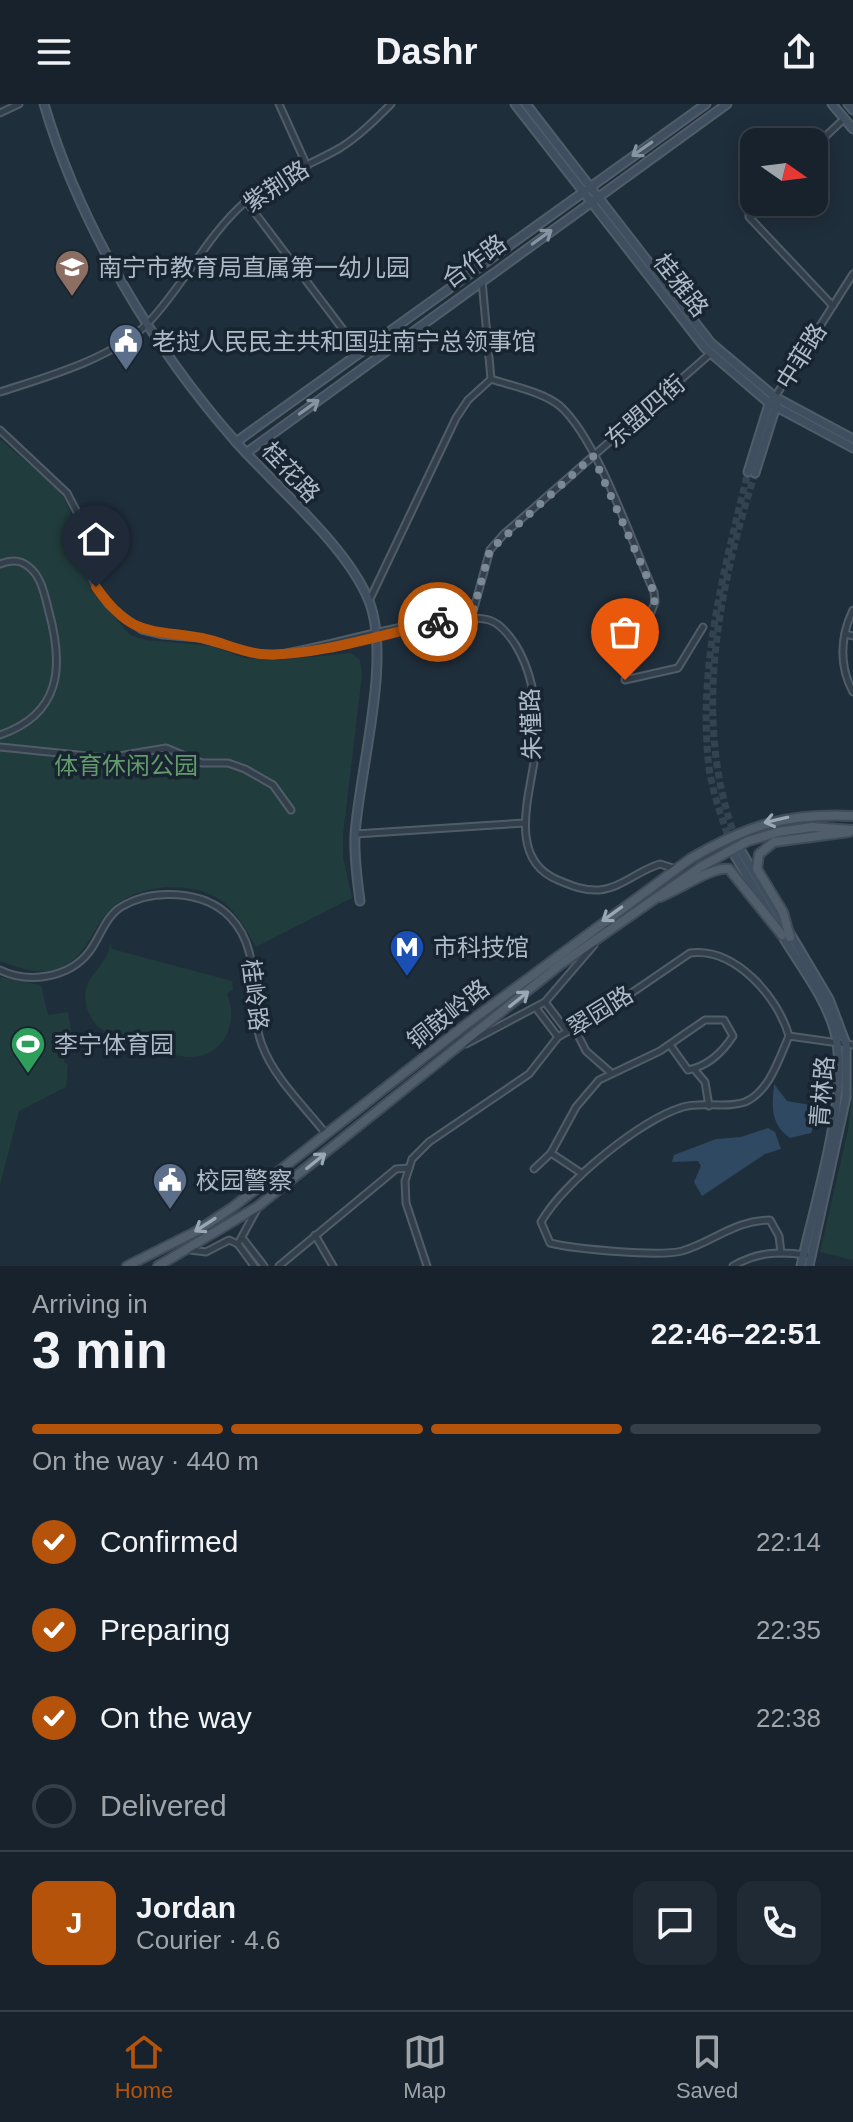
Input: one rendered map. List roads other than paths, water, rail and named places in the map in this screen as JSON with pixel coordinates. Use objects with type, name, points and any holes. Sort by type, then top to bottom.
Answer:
[{"type":"main road","name":"铜鼓岭路","points":[[127,1266],[197,1231],[328,1135],[464,1026],[676,869],[720,841],[770,820],[810,815],[853,816]]},
{"type":"main road","name":"铜鼓岭路","points":[[158,1266],[190,1250],[258,1206],[600,937],[714,859],[757,838],[812,827],[853,831]]},
{"type":"main road","points":[[786,936],[783,912],[757,869],[759,854],[774,842],[853,831]]},
{"type":"main road","points":[[652,900],[683,889],[713,870],[725,868],[737,876],[761,912],[786,936]]},
{"type":"main road","points":[[368,1103],[376,1113]]},
{"type":"street","points":[[0,113],[19,104]]},
{"type":"street","name":"桂花路","points":[[44,104],[59,155],[86,216],[147,324],[202,401],[236,442],[335,548],[369,601],[375,636],[375,670],[355,834],[360,901]]},
{"type":"street","points":[[279,104],[307,166]]},
{"type":"street","name":"紫荆路","points":[[147,324],[218,230],[246,201],[358,135],[391,104]]},
{"type":"street","name":"桂雅路","points":[[515,104],[711,343],[774,400],[853,439]]},
{"type":"street","name":"桂雅路","points":[[526,104],[586,188]]},
{"type":"street","points":[[236,442],[706,104]]},
{"type":"street","name":"合作路","points":[[246,453],[727,104]]},
{"type":"street","points":[[832,104],[853,129]]},
{"type":"street","points":[[848,104],[853,110]]},
{"type":"street","points":[[828,134],[844,119]]},
{"type":"street","name":"桂雅路","points":[[594,198],[711,353],[774,400],[853,448]]},
{"type":"street","points":[[246,201],[360,352]]},
{"type":"street","points":[[749,216],[833,306]]},
{"type":"street","name":"中菲路","points":[[774,400],[853,274]]},
{"type":"street","points":[[482,280],[491,379]]},
{"type":"street","points":[[0,392],[89,360],[147,324]]},
{"type":"street","name":"东盟四街","points":[[471,619],[490,550],[711,353]]},
{"type":"street","points":[[491,379],[558,404],[593,456],[656,597],[625,680],[678,668],[703,627]]},
{"type":"street","points":[[369,601],[456,418],[468,400],[491,379]]},
{"type":"street","points":[[751,473],[774,400]]},
{"type":"street","name":"朱槿路","points":[[0,430],[67,493],[78,514],[88,567],[96,587],[108,604],[142,630],[199,638],[257,654],[274,655],[444,620],[492,621],[509,634],[525,659],[534,696],[537,738],[525,823],[532,857],[551,877],[571,885],[601,890],[652,867],[668,865],[676,869]]},
{"type":"street","points":[[0,564],[17,561],[30,567],[42,586],[58,645],[57,676],[52,694],[16,729],[0,735]]},
{"type":"street","points":[[853,610],[841,649],[847,680],[853,692]]},
{"type":"street","points":[[845,634],[853,636]]},
{"type":"street","points":[[0,747],[107,758],[166,748],[202,763],[228,763],[254,774],[273,785],[291,810]]},
{"type":"street","points":[[355,834],[525,823]]},
{"type":"street","name":"青林路","points":[[738,853],[786,936],[836,1012],[848,1061],[845,1106],[807,1256],[801,1266]]},
{"type":"street","name":"桂岭路","points":[[0,970],[20,976],[47,977],[67,970],[89,953],[120,908],[143,899],[166,895],[189,896],[210,903],[229,915],[249,949],[256,1019],[267,1057],[328,1135]]},
{"type":"street","points":[[461,1046],[545,1002],[600,937]]},
{"type":"street","name":"翠园路","points":[[409,1168],[412,1159],[429,1142],[529,1074],[558,1037],[611,1007],[690,953],[703,951],[728,960],[751,978],[783,1014],[789,1036]]},
{"type":"street","points":[[545,1002],[567,1031]]},
{"type":"street","points":[[536,1008],[558,1037]]},
{"type":"street","points":[[534,1169],[551,1153],[576,1107],[610,1072],[635,1065],[705,1020],[724,1020],[733,1036],[723,1051],[688,1070],[670,1045]]},
{"type":"street","points":[[579,1024],[577,1033],[586,1051],[610,1072]]},
{"type":"street","points":[[781,1253],[779,1236],[770,1220],[733,1226],[681,1251],[659,1254],[550,1243],[541,1222],[552,1203],[573,1185],[581,1173],[645,1123],[688,1105],[745,1102],[765,1086],[789,1036],[845,1044]]},
{"type":"street","points":[[694,1069],[705,1082],[709,1106]]},
{"type":"street","points":[[551,1153],[581,1173]]},
{"type":"street","points":[[279,1266],[396,1169],[409,1168],[405,1181],[406,1203],[427,1266]]},
{"type":"street","points":[[254,1266],[241,1242],[258,1206]]},
{"type":"street","points":[[315,1235],[333,1266]]},
{"type":"street","points":[[190,1250],[206,1252],[229,1240],[241,1242],[264,1266]]},
{"type":"street","points":[[733,1266],[751,1256],[781,1253],[807,1256]]},
{"type":"street","name":"青林路","points":[[807,1256],[809,1266]]},
{"type":"water","points":[[774,1084],[787,1101],[810,1105],[827,1095],[811,1133],[790,1138],[783,1133],[773,1107]]},
{"type":"water","points":[[768,1128],[775,1132],[781,1149],[765,1154],[702,1196],[694,1182],[701,1166],[698,1161],[672,1162],[674,1155],[716,1139],[741,1137]]},
{"type":"tunnel","points":[[734,854],[718,807],[708,759],[707,686],[716,614],[748,472]]},
{"type":"tunnel","points":[[740,849],[725,803],[716,757],[714,661],[730,566],[755,473]]},
{"type":"place","name":"南宁市教育局直属第一幼儿园","points":[[72,298]]},
{"type":"place","name":"老挝人民民主共和国驻南宁总领事馆","points":[[126,372]]},
{"type":"place","name":"市科技馆","points":[[407,978]]},
{"type":"place","name":"李宁体育园","points":[[28,1075]]},
{"type":"place","name":"校园警察","points":[[170,1211]]},
{"type":"park label","name":"体育休闲公园","points":[[126,765]]}]
